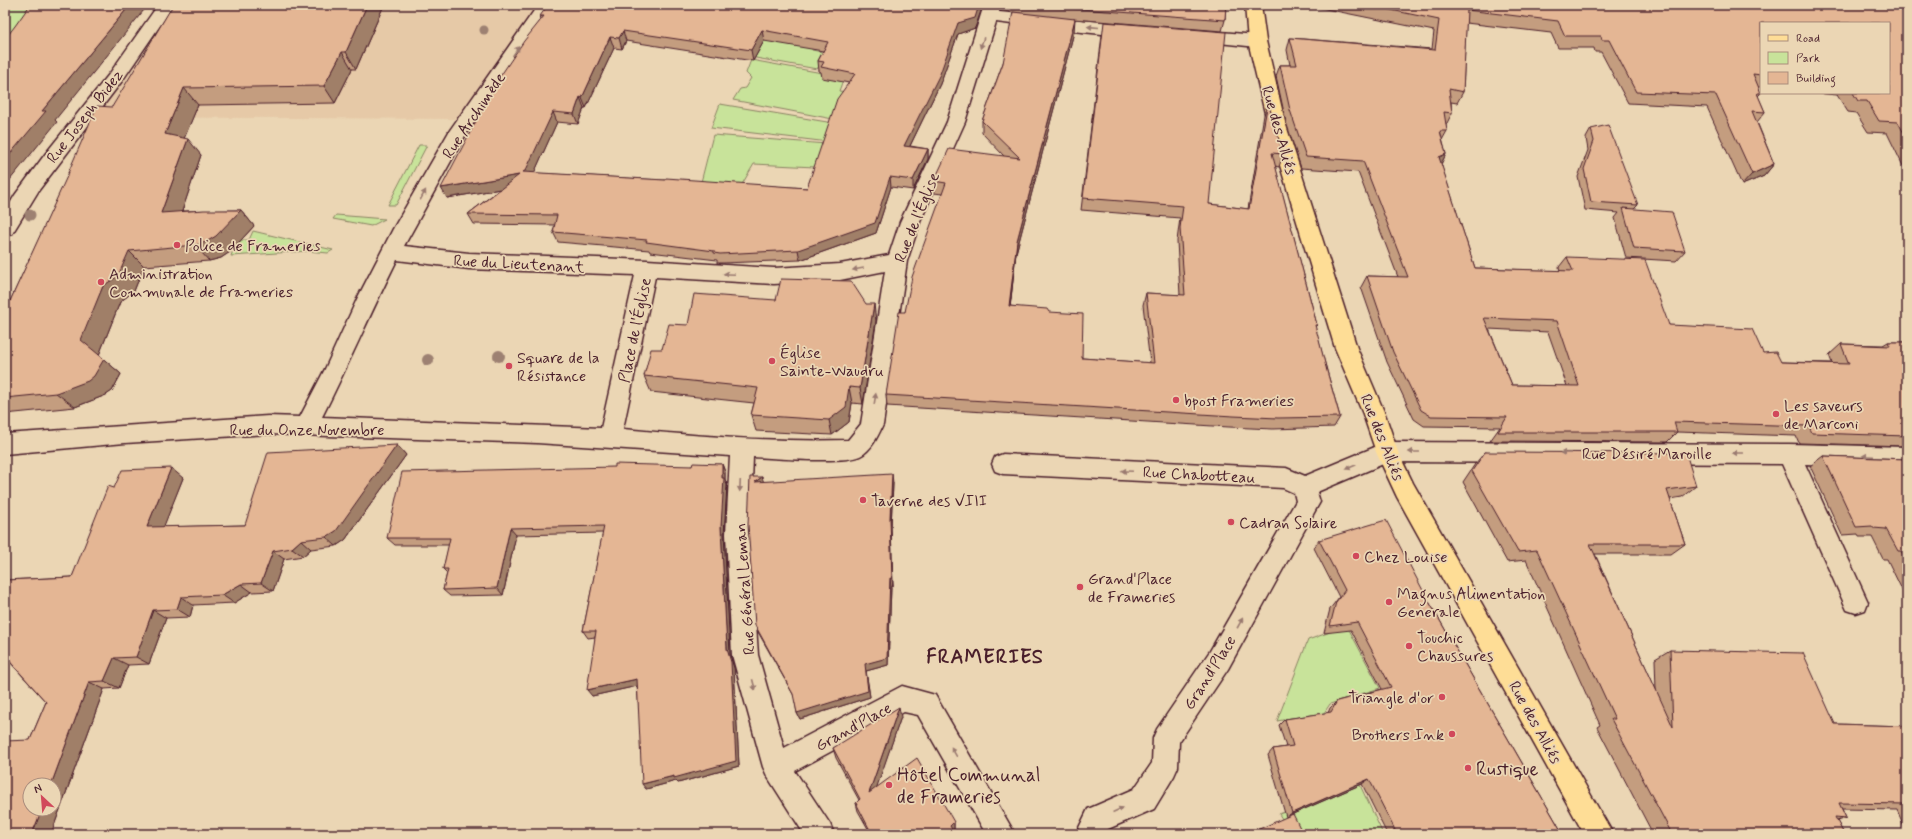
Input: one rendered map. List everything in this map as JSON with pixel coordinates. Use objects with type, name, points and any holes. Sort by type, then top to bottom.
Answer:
[{"type":"main road","name":"Rue des Alliés","points":[[1253,5],[1257,41],[1276,122],[1346,348],[1372,409],[1387,452],[1405,490],[1599,834]]},
{"type":"street","name":"Rue Joseph Bidez","points":[[5,229],[53,156],[85,117],[141,42],[166,5]]},
{"type":"street","name":"Rue Archimède","points":[[306,427],[335,371],[367,299],[459,130],[547,5]]},
{"type":"street","points":[[991,10],[1052,24],[1147,32]]},
{"type":"street","name":"Rue de l'Église","points":[[742,448],[826,450],[853,449],[866,436],[872,424],[896,261],[910,222],[956,122],[991,10]]},
{"type":"street","points":[[1179,35],[1257,41]]},
{"type":"street","name":"Rue du Lieutenant","points":[[392,252],[469,261],[647,268]]},
{"type":"street","name":"Place de l'Église","points":[[610,438],[647,268],[774,276],[840,272],[896,261]]},
{"type":"street","name":"Rue du Onze Novembre","points":[[5,444],[126,434],[268,425],[537,434],[610,438]]},
{"type":"street","points":[[610,438],[742,448]]},
{"type":"street","name":"Rue Général Leman","points":[[742,448],[738,534],[746,655],[776,767],[820,834]]},
{"type":"street","points":[[1304,486],[1387,452]]},
{"type":"street","name":"Rue Désiré Maroille","points":[[1387,452],[1790,454],[1907,457]]},
{"type":"street","points":[[1790,454],[1856,602]]},
{"type":"street","name":"Rue Chabotteau","points":[[1003,464],[1286,478],[1304,486]]},
{"type":"street","name":"Grand'Place","points":[[1090,834],[1098,819],[1144,799],[1165,767],[1166,738],[1219,660],[1308,502],[1304,486]]},
{"type":"street","name":"Grand'Place","points":[[776,767],[902,699],[926,704],[1001,834]]},
{"type":"shaded area","points":[[166,5],[547,5],[467,119],[85,117]]},
{"type":"green space","points":[[5,5],[45,5],[5,61]]},
{"type":"green space","points":[[750,33],[812,42],[812,50],[858,59],[825,57],[817,69],[739,55]]},
{"type":"green space","points":[[751,60],[844,77],[839,91],[848,92],[833,119],[733,100],[740,89],[745,88],[751,78],[746,73]]},
{"type":"green space","points":[[720,104],[839,124],[837,143],[711,128]]},
{"type":"green space","points":[[713,135],[826,144],[815,167],[754,164],[741,186],[699,190]]},
{"type":"green space","points":[[419,145],[427,145],[396,205],[388,205]]},
{"type":"green space","points":[[336,215],[385,219],[371,226],[333,219]]},
{"type":"green space","points":[[253,231],[333,250],[328,253],[308,251],[231,256],[233,250],[241,240],[249,240]]},
{"type":"green space","points":[[1347,626],[1380,688],[1330,704],[1324,713],[1277,721],[1308,640]]},
{"type":"green space","points":[[1359,783],[1383,834],[1291,834],[1279,814],[1343,791]]},
{"type":"building","points":[[30,5],[130,5],[42,111],[46,111],[5,160],[5,39]]},
{"type":"building","points":[[173,5],[367,5],[346,52],[342,52],[324,86],[184,88],[165,134],[188,139],[161,213],[204,210],[241,210],[216,236],[206,242],[195,245],[129,251],[118,276],[103,286],[81,340],[104,359],[94,376],[88,381],[56,393],[5,398],[5,312],[69,172],[68,173],[97,106],[112,107]]},
{"type":"building","points":[[548,5],[979,5],[975,18],[958,23],[940,74],[904,146],[928,149],[913,180],[890,177],[875,223],[798,250],[720,254],[714,253],[714,251],[646,242],[647,240],[553,232],[557,215],[468,214],[519,175],[441,188],[497,81],[524,41],[544,16],[540,16]],"holes":[[[762,30],[828,42],[818,61],[824,62],[821,67],[855,74],[837,99],[807,188],[666,178],[665,180],[523,172],[526,170],[553,112],[574,114],[580,97],[582,98],[610,37],[619,38],[623,31],[751,50]]]},
{"type":"building","points":[[1039,5],[1226,5],[1225,20]]},
{"type":"building","points":[[1367,5],[1907,5],[1907,139],[1898,122],[1879,121],[1867,101],[1858,101],[1854,94],[1890,94],[1890,22],[1760,22],[1760,75],[1753,74],[1760,91],[1760,93],[1757,93],[1765,112],[1752,111],[1774,164],[1752,174],[1716,95],[1636,92],[1609,40],[1602,40],[1601,36],[1565,36],[1558,21],[1467,10],[1463,92],[1449,89],[1452,113],[1444,112],[1447,131],[1440,131],[1446,154],[1439,157],[1475,268],[1573,271],[1567,257],[1645,260],[1669,325],[1752,329],[1763,353],[1776,352],[1781,362],[1849,364],[1841,344],[1890,346],[1888,342],[1907,342],[1907,436],[1812,433],[1809,426],[1674,422],[1677,432],[1498,432],[1507,417],[1431,416],[1421,410],[1393,352],[1367,276],[1408,277],[1363,161],[1306,157],[1290,110],[1280,65],[1297,65],[1290,38],[1435,50],[1439,20]],"holes":[[[1484,318],[1557,321],[1579,386],[1512,385]]]},
{"type":"building","points":[[1013,12],[1075,19],[1017,241],[1009,306],[1047,309],[1049,312],[1083,314],[1082,358],[1154,363],[1146,293],[1185,295],[1180,228],[1183,206],[1083,198],[1104,22],[1226,32],[1209,204],[1249,209],[1268,102],[1283,154],[1272,153],[1317,325],[1315,325],[1340,417],[1278,418],[1233,416],[886,395],[899,312],[905,312],[912,277],[946,183],[934,181],[949,149],[1020,158],[982,121],[1003,63]]},
{"type":"building","points":[[1608,125],[1638,205],[1591,202],[1584,169],[1594,141],[1591,129]]},
{"type":"building","points":[[1623,208],[1672,212],[1685,251],[1634,248]]},
{"type":"building","name":"Église Sainte-Waudru","points":[[781,279],[851,281],[866,304],[874,304],[860,388],[849,387],[846,407],[829,420],[751,415],[758,388],[644,376],[651,349],[662,349],[669,324],[688,325],[694,294],[776,300]]},
{"type":"building","points":[[397,445],[336,531],[326,537],[301,540],[292,548],[273,551],[261,583],[241,584],[222,595],[181,597],[177,609],[153,610],[136,657],[114,658],[104,681],[89,682],[54,777],[22,777],[22,817],[39,817],[32,834],[5,834],[5,741],[30,740],[46,702],[5,656],[5,580],[72,577],[108,486],[114,488],[122,470],[171,468],[147,527],[245,525],[268,452]]},
{"type":"building","points":[[1485,452],[1686,453],[1696,486],[1667,490],[1685,544],[1590,544],[1673,727],[1670,650],[1803,653],[1835,724],[1907,726],[1907,804],[1839,803],[1846,818],[1835,817],[1844,834],[1672,834],[1611,719],[1615,719],[1537,550],[1518,552],[1472,471]]},
{"type":"building","points":[[1823,456],[1907,459],[1907,562],[1901,551],[1898,551],[1886,529],[1873,528],[1872,526],[1856,527]]},
{"type":"building","points":[[693,463],[722,464],[722,478],[724,478],[721,527],[727,649],[731,662],[736,761],[674,778],[674,776],[642,784],[637,679],[587,690],[596,631],[583,631],[604,526],[510,528],[497,588],[443,590],[448,569],[443,569],[450,538],[387,538],[402,472],[615,467],[615,464],[692,466]]},
{"type":"building","points":[[892,474],[890,518],[892,579],[890,578],[887,658],[865,664],[868,691],[797,713],[793,694],[755,625],[748,525],[750,477],[762,477],[755,482]]},
{"type":"building","points":[[1386,520],[1428,600],[1563,834],[1397,834],[1369,779],[1292,813],[1273,749],[1293,746],[1285,719],[1331,712],[1337,701],[1391,687],[1357,622],[1330,626],[1336,602],[1345,590],[1319,540]]},
{"type":"building","name":"Hôtel Communal de Frameries","points":[[899,707],[869,793],[917,758],[954,822],[950,826],[955,834],[872,834],[856,803],[860,799],[833,748]]},
{"type":"building","points":[[1293,814],[1303,834],[1248,834]]},
{"type":"place","name":"Police de Frameries","points":[[177,245]]},
{"type":"place","name":"Administration Communale de Frameries","points":[[101,282]]},
{"type":"place","name":"Église Sainte-Waudru","points":[[772,361]]},
{"type":"place","name":"Square de la Résistance","points":[[509,366]]},
{"type":"place","name":"bpost Frameries","points":[[1176,400]]},
{"type":"place","name":"Les saveurs de Marconi","points":[[1776,414]]},
{"type":"place","name":"Taverne des VIII","points":[[863,500]]},
{"type":"place","name":"Cadran Solaire","points":[[1231,522]]},
{"type":"place","name":"Chez Louise","points":[[1356,556]]},
{"type":"place","name":"Grand'Place de Frameries","points":[[1080,587]]},
{"type":"place","name":"Magnus Alimentation Generale","points":[[1389,602]]},
{"type":"place","name":"Touchic Chaussures","points":[[1409,646]]},
{"type":"place","name":"Triangle d'or","points":[[1442,697]]},
{"type":"place","name":"Brothers Ink","points":[[1452,734]]},
{"type":"place","name":"Rustique","points":[[1468,768]]},
{"type":"place","name":"Hôtel Communal de Frameries","points":[[889,785]]},
{"type":"district","name":"FRAMERIES","points":[[985,656]]}]
